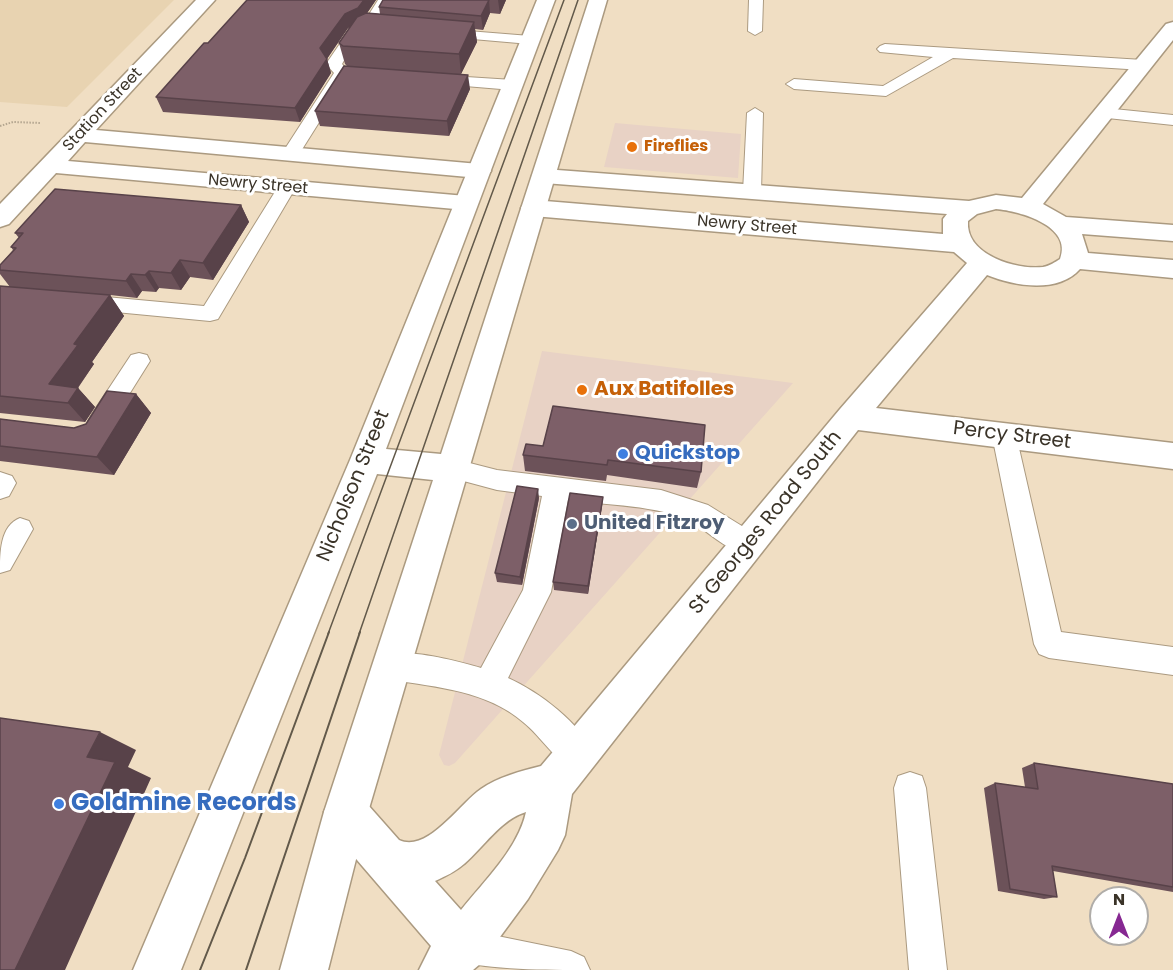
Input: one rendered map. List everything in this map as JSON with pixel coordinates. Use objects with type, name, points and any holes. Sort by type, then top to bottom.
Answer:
[{"type":"street","name":"Station Street","points":[[0,219],[206,0]]},
{"type":"street","name":"Nicholson Street","points":[[157,970],[366,460],[546,0]]},
{"type":"street","points":[[304,970],[346,812],[598,0]]},
{"type":"street","points":[[1028,207],[1173,28]]},
{"type":"street","name":"Newry Street","points":[[80,135],[479,171]]},
{"type":"street","name":"Newry Street","points":[[50,166],[466,202]]},
{"type":"street","name":"Newry Street","points":[[544,176],[969,208],[996,202],[1028,207],[1061,224]]},
{"type":"street","name":"Newry Street","points":[[533,208],[960,244]]},
{"type":"street","points":[[969,208],[959,214],[954,223],[960,244],[982,263],[1018,275],[1038,277],[1054,274],[1067,268],[1075,260],[1077,249],[1061,224]]},
{"type":"street","points":[[1061,224],[1173,234]]},
{"type":"street","points":[[1075,260],[1173,269]]},
{"type":"street","name":"St Georges Road South","points":[[453,958],[512,883],[543,835],[565,770],[851,417],[982,263]]},
{"type":"street","name":"Percy Street","points":[[851,417],[1173,456]]},
{"type":"street","points":[[366,460],[453,469]]},
{"type":"street","points":[[377,850],[401,864],[421,865],[434,859],[497,803],[530,790],[565,770]]},
{"type":"street","points":[[346,812],[377,850],[453,958]]},
{"type":"lane","points":[[369,27],[385,0]]},
{"type":"lane","points":[[755,31],[756,0]]},
{"type":"lane","points":[[290,155],[348,73],[334,64],[355,32],[369,27],[404,30]]},
{"type":"lane","points":[[428,32],[530,40]]},
{"type":"lane","points":[[885,49],[1143,65]]},
{"type":"lane","points":[[794,84],[886,91],[950,53]]},
{"type":"lane","points":[[422,79],[513,85]]},
{"type":"lane","points":[[752,192],[755,113]]},
{"type":"lane","points":[[1104,113],[1173,120]]},
{"type":"lane","points":[[70,301],[210,314],[287,187]]},
{"type":"lane","points":[[80,433],[92,434],[139,361]]},
{"type":"lane","points":[[1004,435],[1049,644],[1173,662]]},
{"type":"lane","points":[[453,469],[497,480],[661,501],[691,509],[748,544]]},
{"type":"lane","points":[[0,483],[3,483],[0,488]]},
{"type":"lane","points":[[489,684],[537,592],[557,488]]},
{"type":"lane","points":[[0,561],[20,529]]},
{"type":"lane","points":[[392,666],[446,674],[489,684],[526,704],[565,770]]},
{"type":"lane","points":[[910,788],[928,970]]},
{"type":"lane","points":[[453,958],[571,970]]},
{"type":"shaded area","points":[[0,0],[174,0],[67,107],[0,102]]},
{"type":"shaded area","points":[[615,123],[741,134],[738,178],[604,167]]},
{"type":"shaded area","points":[[542,351],[793,383],[455,763],[449,766],[444,765],[439,755]]},
{"type":"building","points":[[247,0],[364,0],[358,8],[345,14],[320,48],[327,59],[295,108],[156,97],[204,43],[208,43]]},
{"type":"building","points":[[383,0],[489,0],[481,16],[379,7]]},
{"type":"building","points":[[366,13],[474,22],[459,54],[343,46],[339,43],[357,17]]},
{"type":"building","points":[[344,66],[468,75],[447,121],[315,111]]},
{"type":"building","points":[[55,189],[241,205],[203,263],[180,260],[171,273],[149,271],[145,275],[131,274],[126,281],[0,270],[0,265],[16,248],[11,247],[23,233],[15,233]]},
{"type":"building","points":[[0,286],[110,295],[74,344],[78,345],[49,384],[78,388],[68,403],[0,396]]},
{"type":"building","points":[[107,391],[136,394],[97,457],[0,446],[0,419],[74,428],[86,424]]},
{"type":"building","name":"Quickstop","points":[[553,406],[705,425],[701,472],[608,460],[607,465],[523,455],[526,444],[543,446]]},
{"type":"building","points":[[517,486],[538,489],[520,577],[495,573]]},
{"type":"building","points":[[570,493],[603,497],[588,586],[553,582]]},
{"type":"building","points":[[0,718],[100,732],[87,757],[115,762],[15,970],[0,970]]},
{"type":"building","points":[[1034,763],[1173,784],[1173,887],[1052,866],[1057,897],[1010,889],[995,783],[1038,789]]},
{"type":"tram line","points":[[328,634],[564,0]]},
{"type":"tram line","points":[[359,634],[578,0]]},
{"type":"tram line","points":[[200,970],[245,858],[329,632]]},
{"type":"tram line","points":[[246,970],[360,632]]},
{"type":"place","name":"Fireflies","points":[[632,147]]},
{"type":"place","name":"Aux Batifolles","points":[[582,390]]},
{"type":"place","name":"Quickstop","points":[[623,454]]},
{"type":"place","name":"United Fitzroy","points":[[572,524]]},
{"type":"place","name":"Goldmine Records","points":[[59,804]]}]
